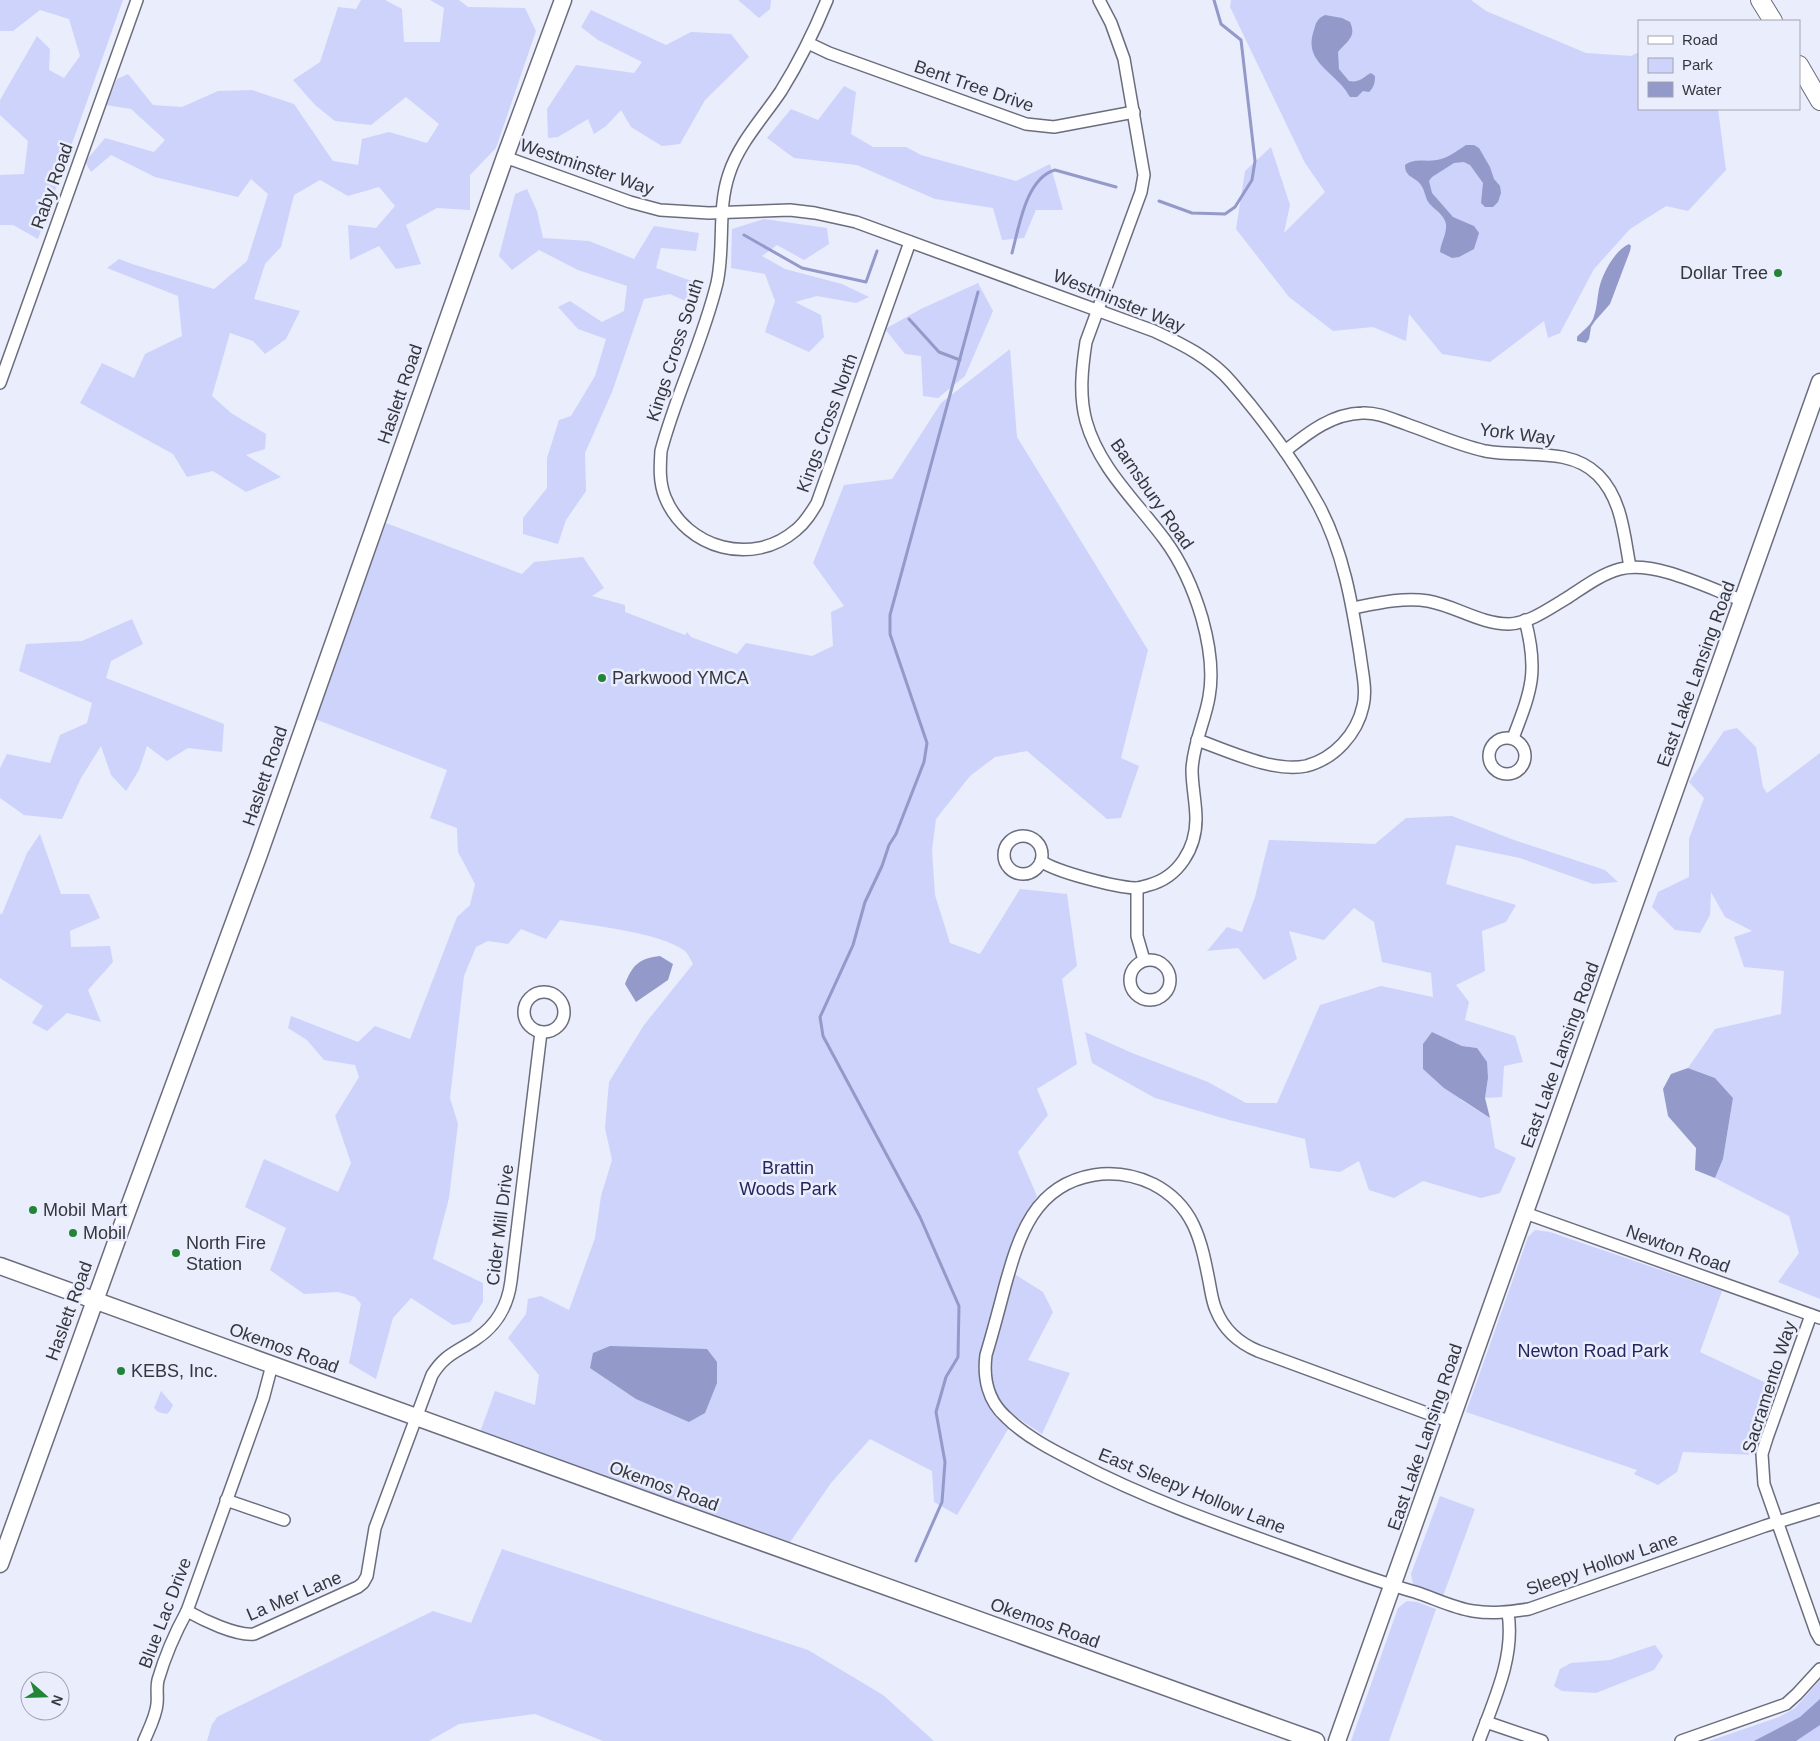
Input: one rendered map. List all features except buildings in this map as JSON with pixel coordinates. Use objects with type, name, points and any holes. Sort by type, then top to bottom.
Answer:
[{"type":"main road","points":[[1760,0],[1772,20]]},
{"type":"main road","points":[[1800,67],[1820,100]]},
{"type":"street","name":"Raby Road","points":[[0,383],[137,0]]},
{"type":"street","name":"Haslett Road","points":[[0,1564],[94,1300],[258,857],[505,157],[563,0]]},
{"type":"street","points":[[808,43],[827,0]]},
{"type":"street","name":"Barnsbury Road","points":[[1040,861],[1055,869],[1137,888],[1154,884],[1183,864],[1195,834],[1196,818],[1192,770],[1197,740],[1210,696],[1212,670],[1208,643],[1192,589],[1180,564],[1166,541],[1104,462],[1092,439],[1086,420],[1082,393],[1082,368],[1086,342],[1143,184],[1143,167],[1134,112],[1120,46],[1099,0]]},
{"type":"street","name":"Bent Tree Drive","points":[[808,43],[829,53],[1026,124],[1054,127],[1134,112]]},
{"type":"street","name":"Kings Cross South","points":[[716,546],[690,532],[680,522],[666,498],[661,483],[661,452],[665,435],[705,323],[717,280],[720,261],[722,198],[729,174],[739,151],[780,92],[808,43]]},
{"type":"street","name":"Westminster Way","points":[[505,157],[630,202],[652,208],[681,212],[790,210],[815,213],[856,222],[1154,330],[1204,358],[1231,382],[1285,450],[1332,533],[1342,563],[1353,608],[1364,684],[1364,706],[1357,726],[1342,745],[1324,758],[1305,766],[1286,767],[1266,764],[1197,740]]},
{"type":"street","name":"Kings Cross North","points":[[716,546],[742,551],[768,546],[790,535],[808,518],[817,503],[910,242]]},
{"type":"street","name":"East Lake Lansing Road","points":[[1337,1741],[1820,382]]},
{"type":"street","name":"York Way","points":[[1285,450],[1318,426],[1342,415],[1363,413],[1396,420],[1482,450],[1499,454],[1555,456],[1573,460],[1587,466],[1597,474],[1613,496],[1619,510],[1630,567]]},
{"type":"street","points":[[1353,608],[1398,600],[1430,601],[1494,623],[1510,624],[1544,612],[1604,575],[1630,567],[1655,569],[1744,600]]},
{"type":"street","points":[[1513,738],[1528,699],[1532,677],[1533,653],[1525,620]]},
{"type":"street","points":[[1137,888],[1137,936],[1144,960]]},
{"type":"street","name":"Cider Mill Drive","points":[[415,1417],[436,1369],[452,1353],[476,1339],[488,1329],[498,1317],[507,1301],[542,1032]]},
{"type":"street","name":"East Sleepy Hollow Lane","points":[[1393,1587],[1195,1515],[1101,1475],[1060,1454],[1006,1418],[993,1401],[987,1386],[985,1376],[986,1355],[1011,1266],[1026,1224],[1040,1205],[1058,1189],[1080,1179],[1097,1175],[1115,1174],[1137,1178],[1153,1184],[1167,1193],[1190,1217],[1200,1237],[1215,1308],[1229,1332],[1242,1343],[1258,1352],[1451,1422]]},
{"type":"street","name":"Newton Road","points":[[1525,1213],[1816,1317]]},
{"type":"street","name":"Okemos Road","points":[[0,1266],[272,1366],[1316,1741]]},
{"type":"street","name":"Sacramento Way","points":[[1816,1317],[1762,1454],[1764,1484],[1816,1632],[1820,1638]]},
{"type":"street","name":"Blue Lac Drive","points":[[144,1741],[156,1709],[158,1679],[175,1633],[186,1611],[265,1392],[272,1366]]},
{"type":"street","name":"La Mer Lane","points":[[186,1611],[246,1635],[254,1634],[358,1587],[363,1583],[367,1576],[376,1528],[415,1417]]},
{"type":"street","points":[[226,1500],[284,1520]]},
{"type":"street","name":"Sleepy Hollow Lane","points":[[1393,1587],[1415,1592],[1471,1611],[1508,1613],[1550,1602],[1777,1522],[1820,1509]]},
{"type":"street","points":[[1479,1741],[1507,1661],[1510,1625],[1508,1613]]},
{"type":"street","points":[[1682,1741],[1786,1704],[1798,1694],[1820,1669]]},
{"type":"street","points":[[1486,1722],[1542,1741]]},
{"type":"green space","points":[[0,0],[123,0],[38,239],[13,225],[0,225],[0,175],[24,174],[28,141],[0,115],[0,100],[37,36],[50,49],[49,70],[64,78],[80,56],[69,19],[40,10],[13,31],[0,31]]},
{"type":"green space","points":[[361,0],[385,0],[402,9],[404,42],[440,42],[444,8],[430,0],[459,0],[468,7],[525,8],[536,31],[496,148],[470,175],[470,210],[437,208],[406,225],[421,264],[396,269],[379,246],[350,260],[348,225],[376,228],[395,206],[379,187],[348,196],[320,180],[294,195],[281,247],[265,264],[254,299],[300,311],[286,339],[265,354],[253,341],[230,333],[212,396],[231,413],[266,434],[265,449],[246,455],[281,477],[246,492],[213,471],[187,477],[173,454],[80,403],[102,363],[134,378],[145,354],[182,336],[178,296],[107,268],[119,259],[214,289],[247,261],[268,194],[251,179],[238,197],[155,177],[111,155],[91,172],[85,162],[105,138],[154,152],[165,140],[131,109],[106,105],[117,79],[128,74],[153,105],[182,107],[218,91],[252,90],[294,104],[333,161],[358,165],[362,139],[389,132],[427,143],[439,124],[406,97],[371,125],[335,121],[315,105],[293,80],[320,62],[338,7],[356,9]]},
{"type":"green space","points":[[738,0],[771,0],[770,9],[759,18]]},
{"type":"green space","points":[[1231,0],[1471,0],[1486,11],[1586,53],[1631,56],[1638,52],[1638,110],[1718,110],[1726,170],[1688,211],[1666,206],[1630,229],[1594,269],[1560,333],[1548,338],[1544,321],[1490,362],[1442,354],[1409,314],[1406,341],[1373,327],[1333,331],[1289,297],[1236,229],[1245,171],[1271,147],[1290,205],[1284,233],[1325,192],[1305,163],[1230,7]]},
{"type":"green space","points":[[591,10],[666,45],[691,32],[731,34],[749,57],[705,100],[680,144],[662,146],[631,127],[621,110],[606,126],[594,134],[588,119],[558,137],[548,138],[547,109],[576,65],[634,73],[642,62],[598,40],[581,27]]},
{"type":"green space","points":[[844,86],[856,92],[851,134],[873,147],[906,147],[921,155],[1016,181],[1050,164],[1063,210],[1036,210],[1024,238],[1002,240],[993,208],[935,199],[857,165],[794,158],[767,138],[791,109],[818,120]]},
{"type":"green space","points":[[527,189],[537,211],[543,238],[589,241],[634,259],[654,226],[699,233],[696,251],[661,248],[656,268],[697,283],[694,305],[670,294],[644,299],[612,392],[585,453],[586,491],[566,520],[558,544],[523,534],[523,518],[547,488],[547,458],[559,420],[571,416],[595,376],[606,339],[578,329],[558,307],[570,301],[602,322],[624,311],[627,286],[578,270],[539,250],[512,270],[499,256],[515,194]]},
{"type":"green space","points":[[764,219],[827,228],[829,244],[804,260],[777,245],[762,256],[785,269],[842,284],[869,297],[856,303],[817,296],[795,302],[821,315],[824,337],[809,352],[765,332],[775,301],[765,274],[731,268],[732,229]]},
{"type":"green space","points":[[978,283],[993,311],[965,376],[938,398],[923,396],[921,356],[905,354],[885,329],[921,309]]},
{"type":"green space","name":"Brattin Woods Park","points":[[1010,349],[1017,437],[1148,650],[1121,758],[1139,766],[1121,818],[1107,819],[1027,751],[995,757],[970,776],[936,819],[932,850],[935,895],[950,943],[980,954],[1020,889],[1067,894],[1077,966],[1062,979],[1077,1064],[1037,1089],[1048,1115],[1018,1152],[1037,1196],[1017,1230],[1005,1268],[1043,1292],[1053,1312],[1028,1360],[1070,1373],[1042,1434],[1018,1418],[1007,1431],[957,1515],[934,1502],[932,1471],[870,1439],[831,1483],[788,1545],[480,1432],[495,1391],[535,1405],[539,1375],[508,1338],[526,1314],[528,1299],[541,1296],[569,1310],[595,1238],[601,1196],[612,1160],[605,1128],[609,1082],[644,1025],[693,964],[685,951],[674,944],[643,934],[560,920],[546,939],[521,929],[508,944],[488,941],[476,947],[464,976],[450,1098],[458,1124],[449,1198],[433,1259],[483,1283],[483,1302],[470,1322],[453,1325],[411,1298],[393,1318],[376,1379],[349,1363],[361,1304],[355,1297],[338,1292],[304,1294],[270,1270],[286,1228],[245,1207],[264,1159],[338,1192],[351,1163],[335,1116],[359,1077],[355,1065],[324,1060],[307,1040],[288,1028],[291,1016],[358,1042],[375,1026],[410,1039],[457,917],[470,905],[475,884],[458,852],[457,828],[430,818],[447,770],[315,719],[386,523],[522,574],[534,562],[583,557],[604,588],[592,596],[625,605],[625,612],[685,635],[687,632],[691,637],[737,654],[746,643],[812,656],[833,646],[831,612],[844,606],[813,563],[844,485],[892,479],[941,403]]},
{"type":"green space","points":[[132,619],[143,644],[111,661],[106,678],[224,724],[222,752],[188,748],[167,761],[147,746],[139,770],[126,791],[111,775],[101,746],[81,778],[62,819],[24,815],[0,798],[0,768],[7,754],[50,763],[60,735],[87,723],[92,703],[19,671],[26,644],[82,641]]},
{"type":"green space","points":[[1737,728],[1756,747],[1763,787],[1767,793],[1820,753],[1820,1299],[1778,1282],[1799,1253],[1789,1216],[1715,1178],[1723,1159],[1733,1098],[1715,1078],[1688,1068],[1715,1029],[1781,1014],[1784,971],[1744,967],[1734,937],[1752,931],[1725,917],[1711,892],[1710,915],[1700,933],[1675,930],[1652,907],[1658,892],[1689,877],[1689,839],[1704,798],[1689,782],[1724,731]]},
{"type":"green space","points":[[1452,816],[1514,840],[1605,870],[1618,882],[1593,884],[1520,858],[1456,845],[1446,884],[1516,905],[1506,922],[1482,931],[1485,971],[1456,985],[1469,1002],[1465,1020],[1515,1036],[1523,1062],[1504,1066],[1502,1097],[1485,1098],[1488,1078],[1477,1048],[1462,1046],[1432,1032],[1461,1100],[1490,1118],[1495,1148],[1516,1158],[1500,1193],[1481,1198],[1423,1181],[1394,1198],[1369,1190],[1359,1161],[1340,1172],[1310,1168],[1305,1139],[1229,1120],[1155,1098],[1092,1063],[1085,1032],[1132,1053],[1208,1082],[1246,1103],[1277,1103],[1320,1005],[1381,986],[1433,997],[1431,973],[1382,962],[1374,922],[1354,908],[1324,940],[1289,931],[1297,959],[1264,980],[1238,948],[1207,951],[1227,927],[1242,932],[1255,897],[1269,840],[1375,844],[1406,818]]},
{"type":"green space","points":[[40,834],[61,894],[89,894],[100,918],[70,931],[71,947],[110,946],[113,962],[88,990],[101,1022],[67,1013],[47,1031],[32,1023],[43,1006],[0,978],[0,914],[2,914],[27,853]]},
{"type":"green space","name":"Newton Road Park","points":[[1535,1230],[1550,1232],[1722,1291],[1700,1352],[1777,1388],[1755,1455],[1683,1452],[1677,1472],[1658,1485],[1634,1474],[1637,1470],[1466,1412],[1528,1237]]},
{"type":"green space","points":[[161,1391],[173,1405],[167,1414],[158,1412],[154,1408]]},
{"type":"green space","points":[[1440,1496],[1475,1509],[1443,1596],[1413,1584],[1411,1574]]},
{"type":"green space","points":[[502,1549],[808,1650],[883,1695],[934,1741],[603,1741],[535,1714],[459,1724],[429,1741],[207,1741],[212,1724],[217,1717],[433,1611],[471,1623]]},
{"type":"green space","points":[[1407,1601],[1417,1602],[1436,1609],[1389,1741],[1351,1741],[1398,1608]]},
{"type":"green space","points":[[1655,1645],[1663,1656],[1654,1670],[1596,1693],[1562,1691],[1554,1686],[1560,1669],[1571,1663],[1610,1660]]},
{"type":"green space","points":[[1820,1680],[1820,1741],[1709,1741],[1779,1717],[1795,1708]]},
{"type":"water","points":[[1325,15],[1342,18],[1350,22],[1352,35],[1338,52],[1339,69],[1349,81],[1359,80],[1371,73],[1375,76],[1374,85],[1369,92],[1363,91],[1357,97],[1350,97],[1317,59],[1313,51],[1314,30],[1321,17]]},
{"type":"water","points":[[1466,145],[1474,145],[1479,148],[1490,167],[1494,179],[1500,186],[1501,193],[1498,202],[1493,207],[1485,207],[1481,203],[1483,183],[1470,165],[1464,162],[1454,163],[1432,177],[1429,181],[1432,193],[1453,217],[1474,226],[1479,233],[1474,249],[1459,257],[1452,258],[1440,252],[1446,231],[1445,220],[1427,200],[1419,182],[1408,175],[1405,165],[1416,161],[1441,159]]},
{"type":"water","points":[[1629,244],[1631,246],[1630,251],[1610,304],[1591,327],[1589,339],[1586,343],[1577,341],[1577,337],[1593,319],[1599,289],[1606,270],[1619,251]]},
{"type":"water","points":[[660,956],[673,964],[668,980],[636,1002],[625,984],[628,977],[634,967],[642,961]]},
{"type":"water","points":[[1432,1032],[1462,1046],[1477,1048],[1487,1062],[1488,1078],[1485,1098],[1490,1118],[1444,1088],[1423,1069],[1423,1044]]},
{"type":"water","points":[[1688,1068],[1715,1078],[1733,1098],[1723,1159],[1715,1178],[1695,1170],[1696,1148],[1668,1116],[1663,1089],[1671,1074]]},
{"type":"water","points":[[610,1346],[707,1349],[717,1362],[717,1383],[705,1413],[689,1422],[636,1399],[590,1368],[593,1353]]},
{"type":"water","points":[[1820,1699],[1820,1725],[1796,1741],[1754,1741],[1800,1717]]},
{"type":"waterway","points":[[1159,201],[1192,213],[1225,214],[1235,207],[1252,180],[1255,161],[1241,40],[1221,24],[1214,0]]},
{"type":"waterway","points":[[1012,253],[1021,217],[1030,193],[1045,175],[1055,170],[1116,187]]},
{"type":"waterway","points":[[744,235],[802,268],[866,282],[877,251]]},
{"type":"waterway","points":[[916,1561],[942,1502],[945,1462],[936,1412],[946,1377],[958,1357],[959,1306],[920,1217],[823,1036],[820,1017],[853,945],[865,902],[882,866],[889,845],[896,834],[924,762],[927,743],[890,634],[890,615],[978,292]]},
{"type":"waterway","points":[[909,319],[939,352],[960,360]]},
{"type":"place","name":"Dollar Tree","points":[[1778,273]]},
{"type":"place","name":"Parkwood YMCA","points":[[602,678]]},
{"type":"place","name":"Mobil Mart","points":[[33,1210]]},
{"type":"place","name":"Mobil","points":[[73,1233]]},
{"type":"place","name":"North Fire Station","points":[[176,1253]]},
{"type":"place","name":"KEBS, Inc.","points":[[121,1371]]}]
